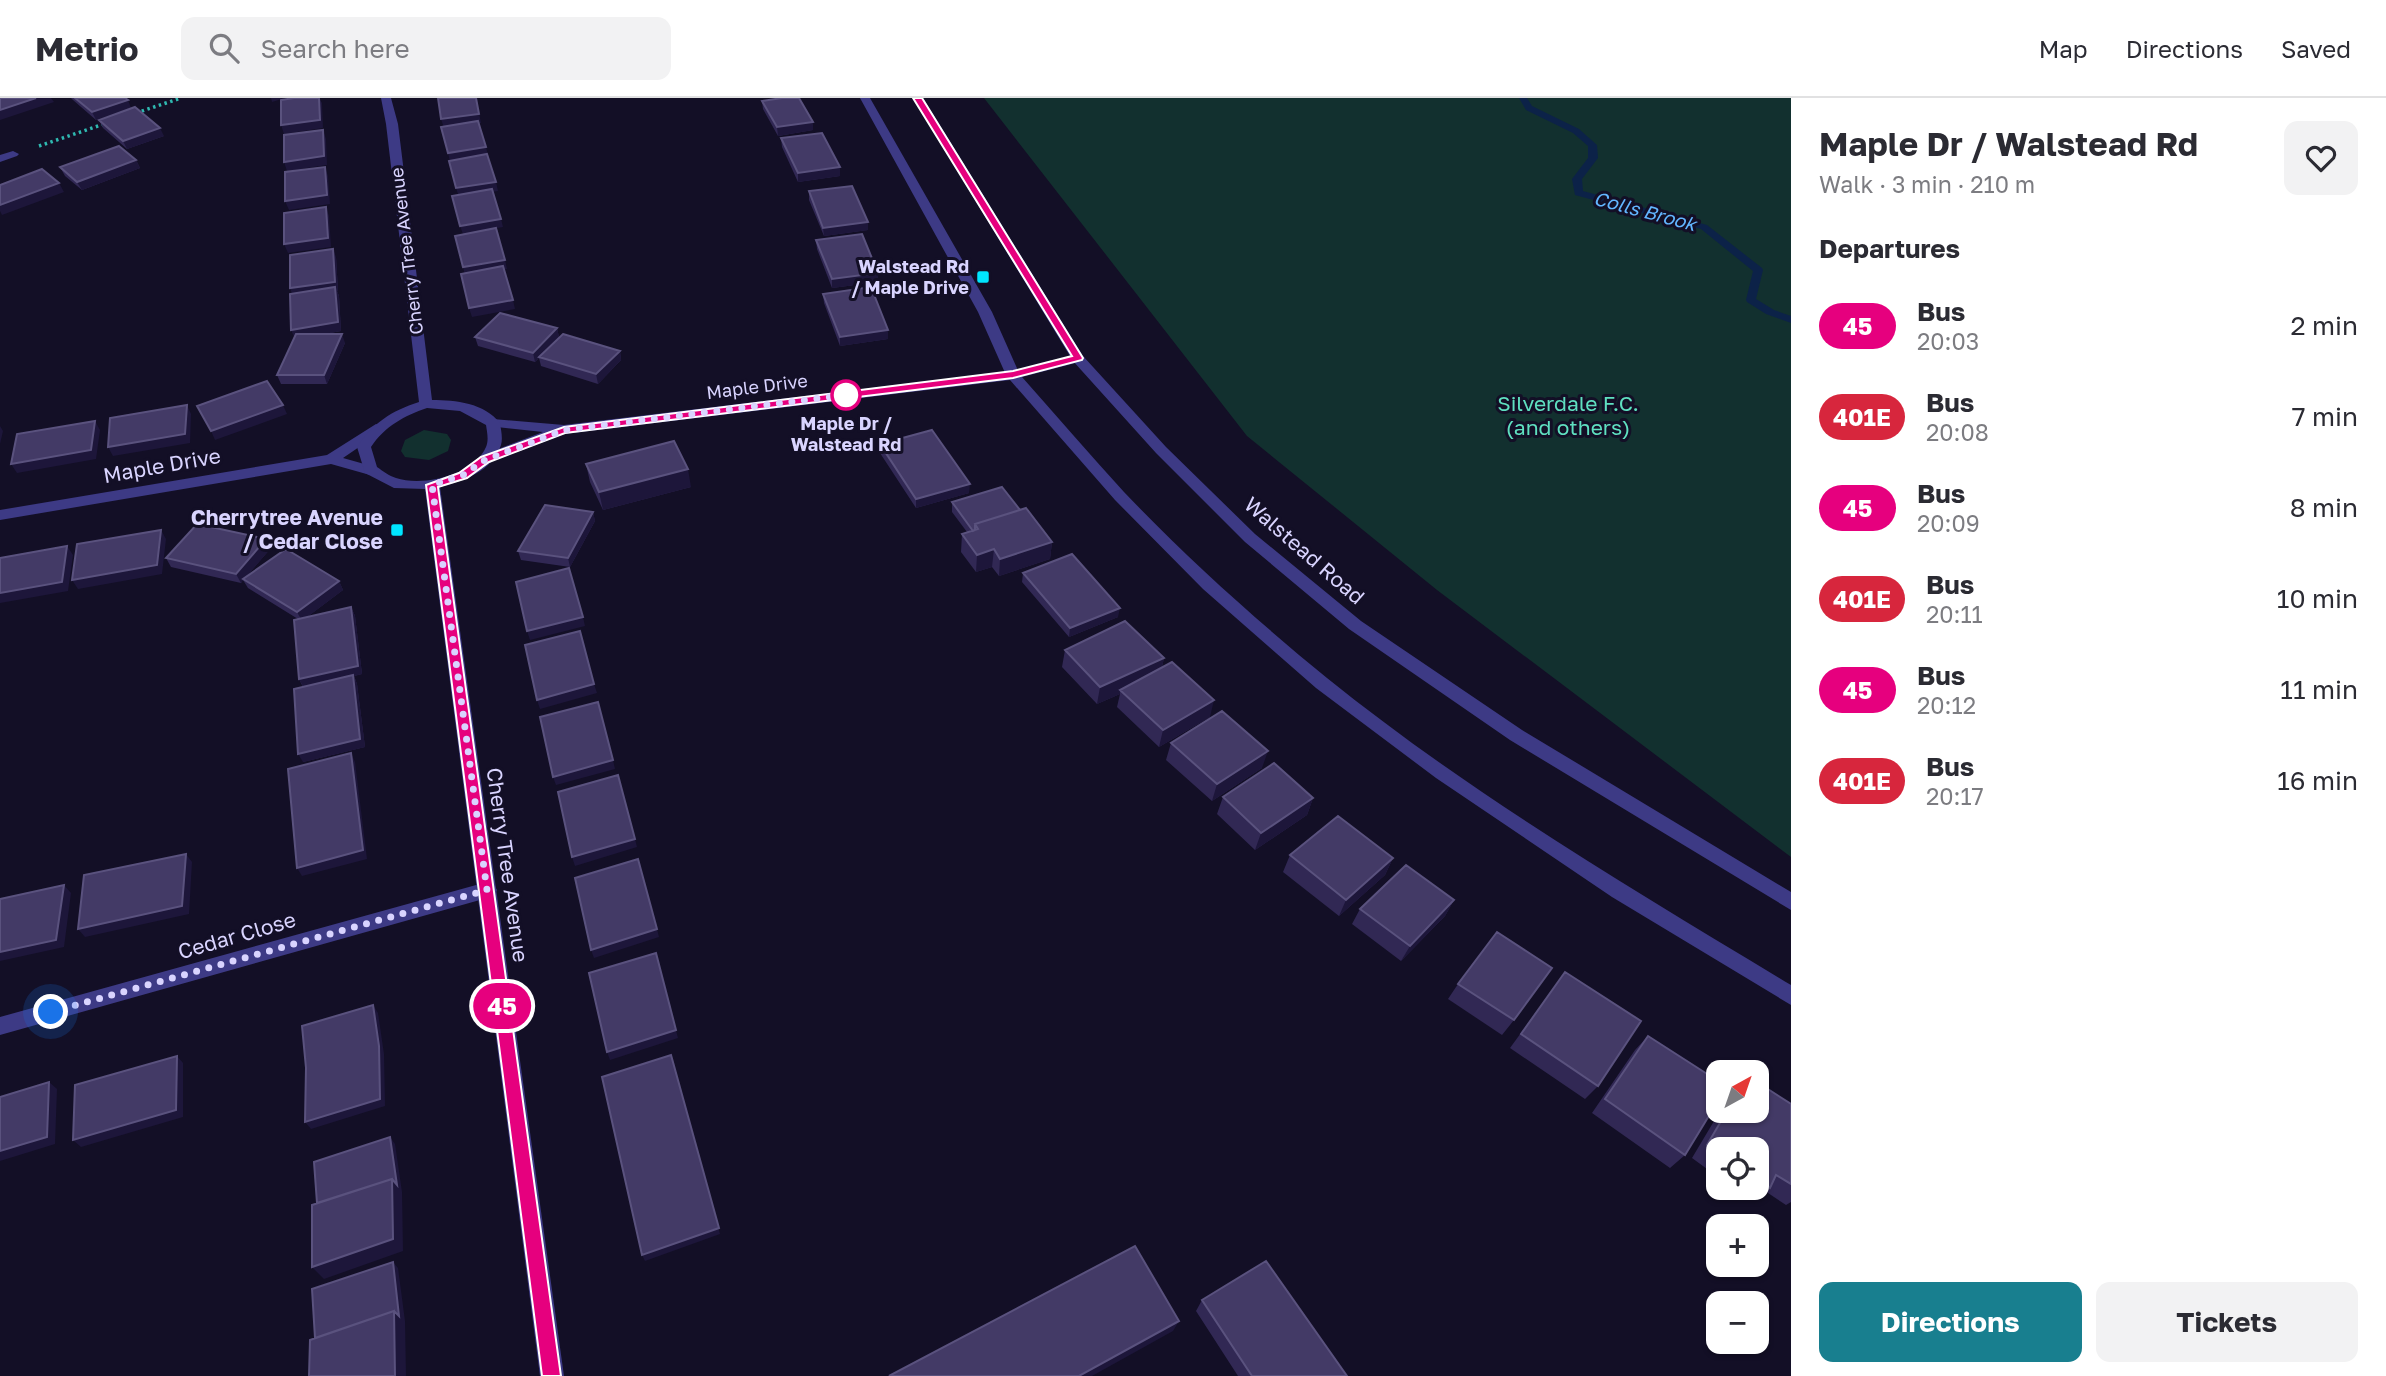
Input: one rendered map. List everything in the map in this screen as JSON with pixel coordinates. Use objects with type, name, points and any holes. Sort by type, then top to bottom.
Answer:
[{"type":"street","name":"Cherry Tree Avenue","points":[[386,98],[426,404]]},
{"type":"street","points":[[865,98],[985,312],[1013,375],[1139,516],[1209,585],[1322,683],[1453,780],[1619,891],[1791,996]]},
{"type":"street","name":"Walstead Road","points":[[918,98],[1078,358],[1161,450],[1250,538],[1355,625],[1516,735],[1791,902]]},
{"type":"street","points":[[0,159],[13,154]]},
{"type":"street","name":"Maple Drive","points":[[0,515],[331,459],[404,411],[426,404],[454,404],[481,412],[493,423],[564,430],[1013,375],[1078,358]]},
{"type":"street","points":[[485,460],[495,443],[493,423]]},
{"type":"street","points":[[370,470],[364,447],[376,429]]},
{"type":"street","name":"Maple Drive","points":[[331,459],[370,470],[392,483],[432,485],[463,475],[485,460],[564,430]]},
{"type":"street","name":"Cherry Tree Avenue","points":[[432,485],[552,1376]]},
{"type":"street","name":"Cedar Close","points":[[0,1026],[487,890]]},
{"type":"path","points":[[130,115],[181,98]]},
{"type":"path","points":[[13,154],[104,124]]},
{"type":"green space","name":"Silverdale F.C. (and others)","points":[[984,98],[1791,98],[1791,857],[1437,590],[1247,436]]},
{"type":"green space","points":[[424,430],[447,434],[451,440],[448,451],[429,460],[405,457],[401,451],[405,440]]},
{"type":"building","points":[[0,98],[36,98],[0,110]]},
{"type":"building","points":[[75,98],[125,98],[128,100],[92,112]]},
{"type":"building","points":[[319,98],[320,120],[281,125],[281,100]]},
{"type":"building","points":[[438,98],[476,98],[479,114],[441,119]]},
{"type":"building","points":[[799,98],[813,122],[777,127],[762,101]]},
{"type":"building","points":[[135,107],[160,128],[123,141],[99,120]]},
{"type":"building","points":[[478,121],[486,147],[448,153],[441,127]]},
{"type":"building","points":[[323,130],[324,156],[284,162],[284,135]]},
{"type":"building","points":[[822,133],[840,167],[798,173],[781,138]]},
{"type":"building","points":[[119,146],[136,160],[77,182],[60,167]]},
{"type":"building","points":[[487,154],[496,182],[456,188],[449,161]]},
{"type":"building","points":[[325,167],[327,195],[285,201],[285,172]]},
{"type":"building","points":[[42,169],[59,183],[0,205],[0,185]]},
{"type":"building","points":[[852,186],[868,222],[823,228],[809,191]]},
{"type":"building","points":[[492,189],[501,219],[460,226],[452,196]]},
{"type":"building","points":[[326,207],[328,238],[284,244],[284,213]]},
{"type":"building","points":[[496,228],[505,260],[463,267],[455,236]]},
{"type":"building","points":[[862,234],[878,273],[832,279],[816,240]]},
{"type":"building","points":[[333,249],[335,282],[290,288],[290,255]]},
{"type":"building","points":[[503,266],[513,300],[469,308],[461,274]]},
{"type":"building","points":[[335,287],[338,322],[291,330],[290,294]]},
{"type":"building","points":[[871,287],[888,330],[840,337],[823,294]]},
{"type":"building","points":[[500,313],[557,328],[533,353],[475,337]]},
{"type":"building","points":[[296,334],[342,334],[324,375],[277,375]]},
{"type":"building","points":[[563,334],[620,351],[596,374],[539,357]]},
{"type":"building","points":[[267,381],[283,405],[211,431],[197,406]]},
{"type":"building","points":[[187,405],[185,434],[108,447],[110,418]]},
{"type":"building","points":[[95,421],[91,450],[11,464],[17,434]]},
{"type":"building","points":[[932,430],[970,484],[916,499],[880,444]]},
{"type":"building","points":[[674,441],[688,469],[599,492],[586,464]]},
{"type":"building","points":[[1002,487],[1020,510],[975,524],[973,531],[952,502]]},
{"type":"building","points":[[545,505],[593,512],[568,558],[518,551]]},
{"type":"building","points":[[1026,508],[1052,542],[1000,559],[994,549],[977,555],[962,534],[978,529],[975,524]]},
{"type":"building","points":[[197,524],[266,539],[236,574],[166,558]]},
{"type":"building","points":[[161,530],[157,565],[72,580],[77,544]]},
{"type":"building","points":[[67,546],[62,582],[0,593],[0,558]]},
{"type":"building","points":[[286,549],[339,581],[297,612],[243,579]]},
{"type":"building","points":[[1072,554],[1120,608],[1070,628],[1023,573]]},
{"type":"building","points":[[569,568],[583,617],[527,631],[516,582]]},
{"type":"building","points":[[351,607],[358,666],[299,679],[294,620]]},
{"type":"building","points":[[1125,621],[1164,658],[1100,687],[1065,650]]},
{"type":"building","points":[[580,631],[594,684],[537,700],[525,645]]},
{"type":"building","points":[[1172,662],[1214,700],[1163,730],[1120,690]]},
{"type":"building","points":[[353,675],[360,739],[298,754],[294,689]]},
{"type":"building","points":[[598,702],[613,760],[553,777],[540,717]]},
{"type":"building","points":[[1222,711],[1268,751],[1217,784],[1171,743]]},
{"type":"building","points":[[351,753],[363,850],[297,868],[288,769]]},
{"type":"building","points":[[1274,763],[1313,798],[1261,833],[1223,797]]},
{"type":"building","points":[[618,775],[635,839],[572,857],[558,792]]},
{"type":"building","points":[[1338,816],[1393,858],[1346,900],[1290,855]]},
{"type":"building","points":[[186,854],[182,906],[78,929],[84,875]]},
{"type":"building","points":[[638,859],[657,929],[591,950],[575,878]]},
{"type":"building","points":[[1406,865],[1454,900],[1410,946],[1360,909]]},
{"type":"building","points":[[64,885],[56,940],[0,952],[0,899]]},
{"type":"building","points":[[1497,932],[1552,968],[1514,1020],[1458,984]]},
{"type":"building","points":[[656,953],[676,1030],[607,1052],[589,973]]},
{"type":"building","points":[[1565,972],[1641,1021],[1598,1086],[1521,1034]]},
{"type":"building","points":[[373,1005],[379,1046],[380,1099],[305,1122],[306,1068],[302,1026]]},
{"type":"building","points":[[1648,1036],[1706,1073],[1706,1121],[1685,1155],[1605,1099]]},
{"type":"building","points":[[671,1055],[719,1228],[642,1255],[602,1077]]},
{"type":"building","points":[[177,1056],[176,1110],[73,1140],[75,1085]]},
{"type":"building","points":[[49,1082],[47,1137],[0,1151],[0,1097]]},
{"type":"building","points":[[1769,1090],[1791,1104],[1791,1184],[1776,1175],[1769,1187],[1769,1137],[1712,1137],[1719,1124],[1769,1124]]},
{"type":"building","points":[[390,1137],[397,1185],[392,1179],[317,1203],[314,1162]]},
{"type":"building","points":[[392,1179],[393,1239],[312,1267],[312,1205]]},
{"type":"building","points":[[1135,1246],[1179,1321],[1079,1376],[889,1376]]},
{"type":"building","points":[[1266,1261],[1347,1376],[1252,1376],[1202,1300]]},
{"type":"building","points":[[393,1262],[399,1316],[394,1311],[315,1338],[312,1289]]},
{"type":"building","points":[[394,1311],[395,1376],[309,1376],[310,1340]]},
{"type":"waterway","name":"Colls Brook","points":[[1523,98],[1529,108],[1576,131],[1592,145],[1593,158],[1577,179],[1578,193],[1704,227],[1758,270],[1751,300],[1770,312],[1791,320]]},
{"type":"bus line","name":"45","points":[[552,1376],[432,485],[463,475],[485,460],[564,430],[1013,375],[1078,358],[918,98]]},
{"type":"place","name":"Walstead Rd / Maple Drive","points":[[983,277]]},
{"type":"place","name":"Maple Dr / Walstead Rd","points":[[846,395]]},
{"type":"place","name":"Cherrytree Avenue / Cedar Close","points":[[397,530]]},
{"type":"route","points":[[51,1012],[487,890],[432,485],[463,475],[485,460],[564,430],[854,394],[846,395]]}]
